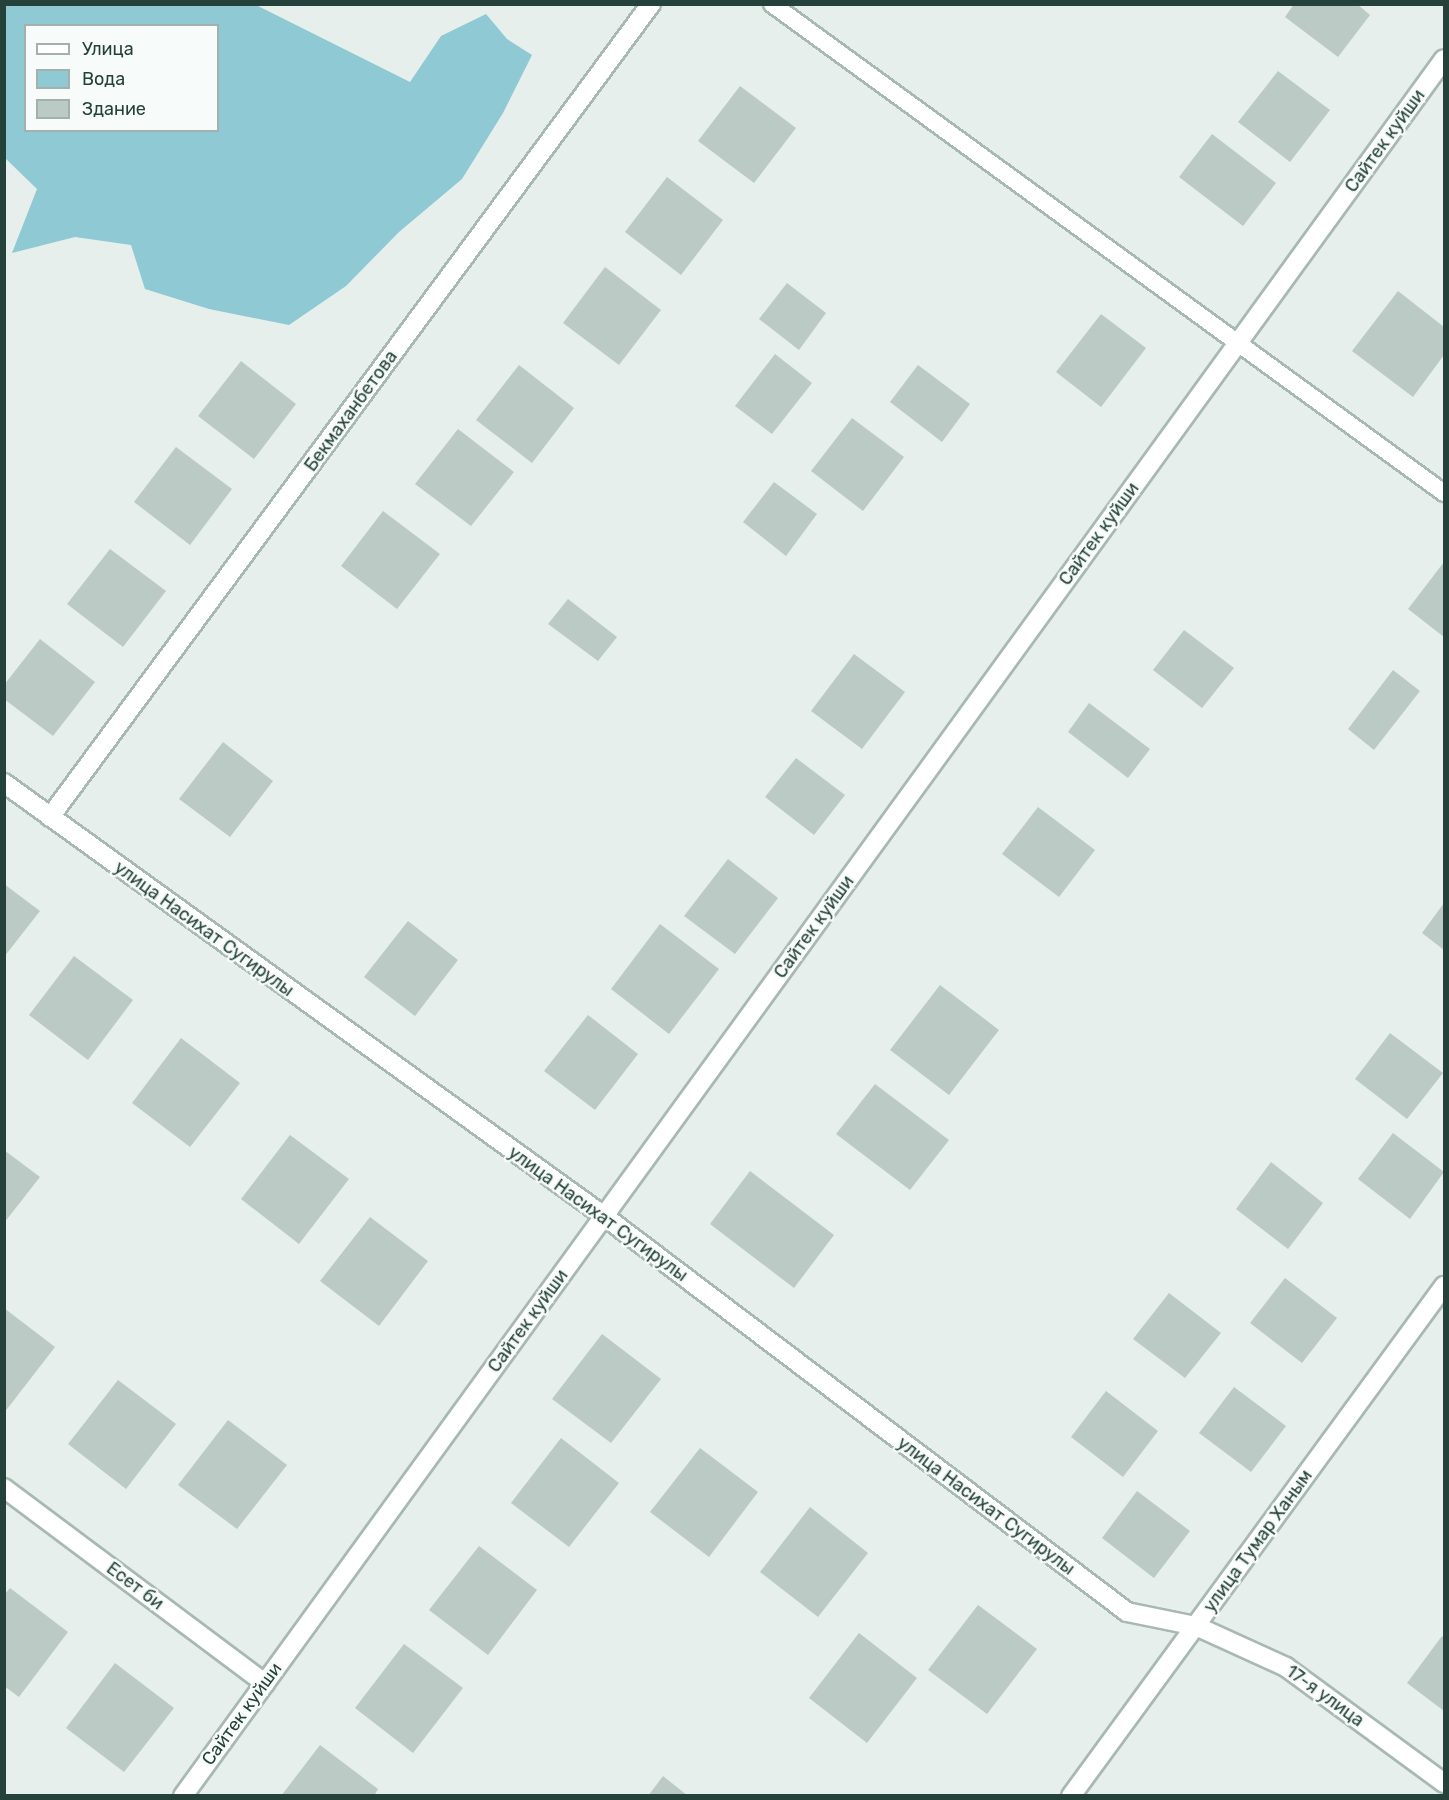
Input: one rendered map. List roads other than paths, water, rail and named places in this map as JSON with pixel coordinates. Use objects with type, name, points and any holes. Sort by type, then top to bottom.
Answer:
[{"type":"street","name":"Бекмаханбетова","points":[[50,817],[651,4]]},
{"type":"street","name":"Сайтек куйши","points":[[183,1796],[1444,59]]},
{"type":"street","name":"улица Насихат Сугирулы","points":[[4,783],[604,1216],[1127,1612],[1197,1626]]},
{"type":"street","name":"улица Тумар Ханым","points":[[1071,1796],[1444,1286]]},
{"type":"street","name":"Есет би","points":[[4,1488],[265,1683]]},
{"type":"street","name":"17-я улица","points":[[1197,1626],[1286,1667],[1444,1783]]},
{"type":"lane","points":[[772,4],[1444,493]]},
{"type":"water","points":[[4,5],[256,5],[410,82],[441,36],[486,14],[507,39],[532,55],[503,113],[462,179],[399,232],[346,286],[289,325],[209,309],[145,289],[131,245],[75,237],[12,253],[37,189],[5,158]]}]
